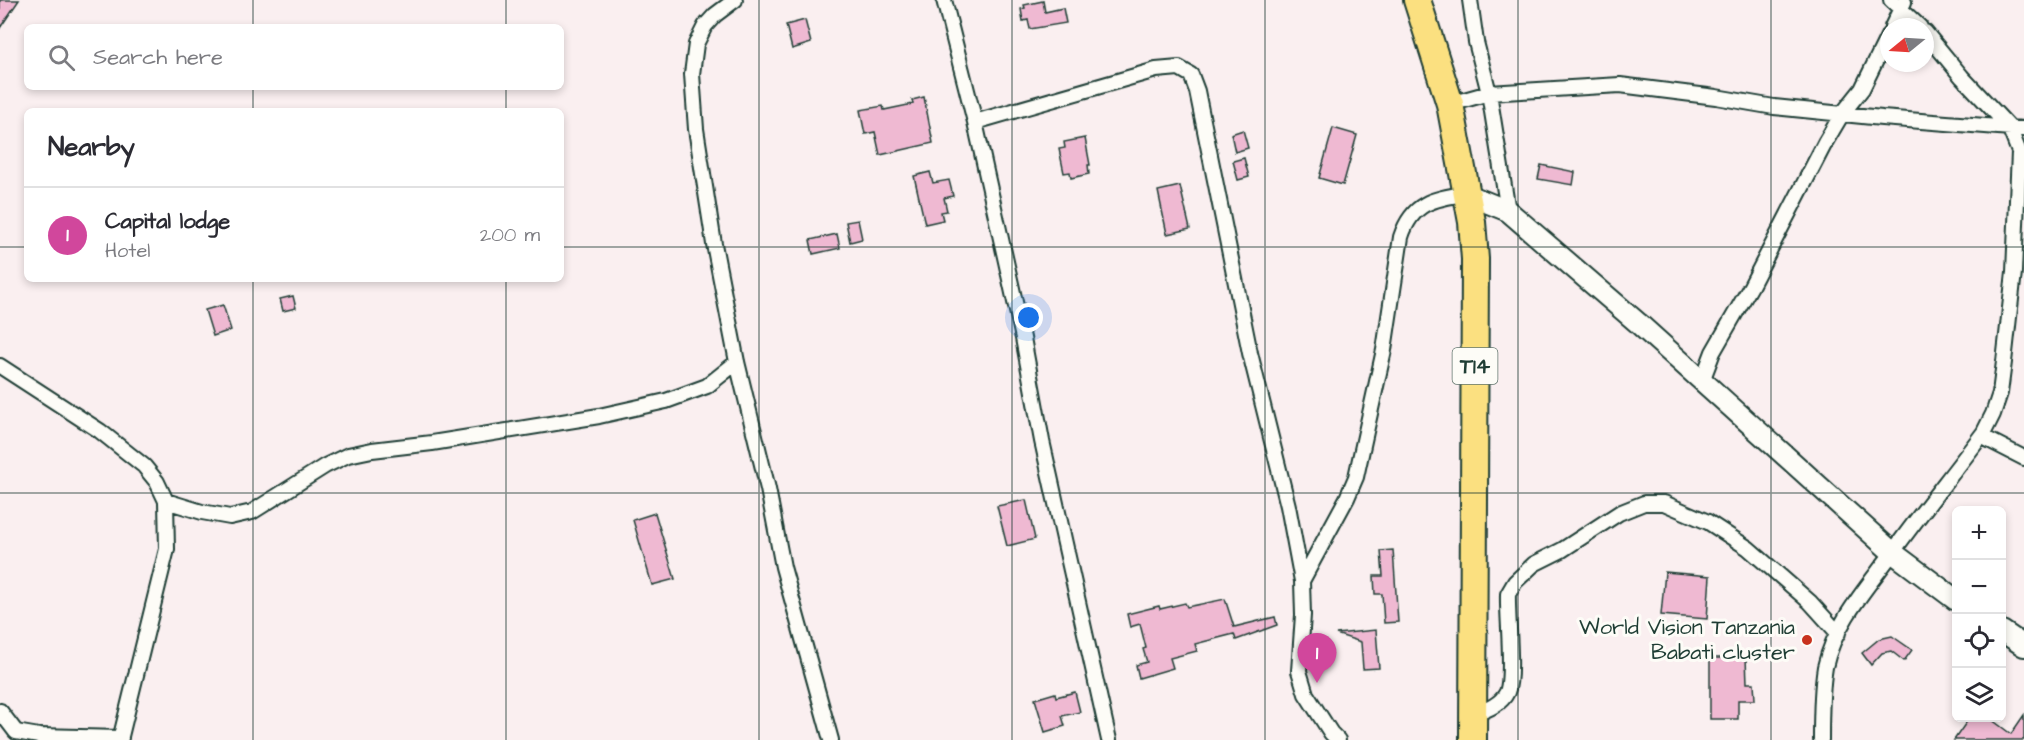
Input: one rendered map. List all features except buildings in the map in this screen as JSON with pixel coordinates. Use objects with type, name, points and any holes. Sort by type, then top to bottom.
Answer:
[{"type":"highway","name":"T14","points":[[1417,0],[1450,104],[1472,222],[1475,259],[1473,728]]},
{"type":"street","points":[[735,0],[705,26],[696,44],[692,74],[701,164],[737,362],[768,489],[783,567],[831,740]]},
{"type":"street","points":[[944,0],[975,122],[1023,338],[1042,441],[1109,740]]},
{"type":"street","points":[[1470,0],[1476,42],[1489,93],[1508,211]]},
{"type":"street","points":[[1895,18],[1899,2]]},
{"type":"street","points":[[1899,2],[1912,18]]},
{"type":"street","points":[[1821,740],[1821,702],[1826,665],[1838,633],[1852,607],[1981,436],[1993,414],[2000,393],[2019,272],[2019,152],[2009,127],[1962,78],[1934,43]]},
{"type":"street","points":[[1702,381],[1713,352],[1826,141],[1842,114],[1862,89],[1880,52]]},
{"type":"street","points":[[975,122],[1156,70],[1179,68],[1191,75],[1197,91],[1250,352],[1288,506],[1302,581],[1303,615],[1299,671],[1306,694],[1338,740]]},
{"type":"street","points":[[1450,104],[1489,93],[1620,85],[1774,107],[2024,129]]},
{"type":"street","points":[[1302,581],[1356,477],[1379,374],[1401,237],[1406,222],[1428,202],[1441,197],[1466,194],[1508,211],[1638,323],[1892,552],[1952,597]]},
{"type":"street","points":[[166,501],[202,512],[230,517],[252,512],[326,466],[348,456],[372,450],[432,443],[598,416],[666,401],[707,386],[737,362]]},
{"type":"street","points":[[0,366],[100,431],[144,466],[157,482],[166,501],[166,549],[120,739],[39,736],[16,732],[0,711]]},
{"type":"street","points":[[1981,436],[2024,458]]},
{"type":"street","points":[[1473,728],[1507,692],[1510,678],[1508,594],[1515,582],[1534,564],[1562,550],[1619,513],[1644,503],[1664,503],[1708,522],[1748,548],[1810,602],[1838,633]]},
{"type":"street","points":[[2006,634],[2024,646]]},
{"type":"place","name":"World Vision Tanzania Babati cluster","points":[[1807,640]]},
{"type":"place","name":"Capital lodge","points":[[1317,683]]}]
